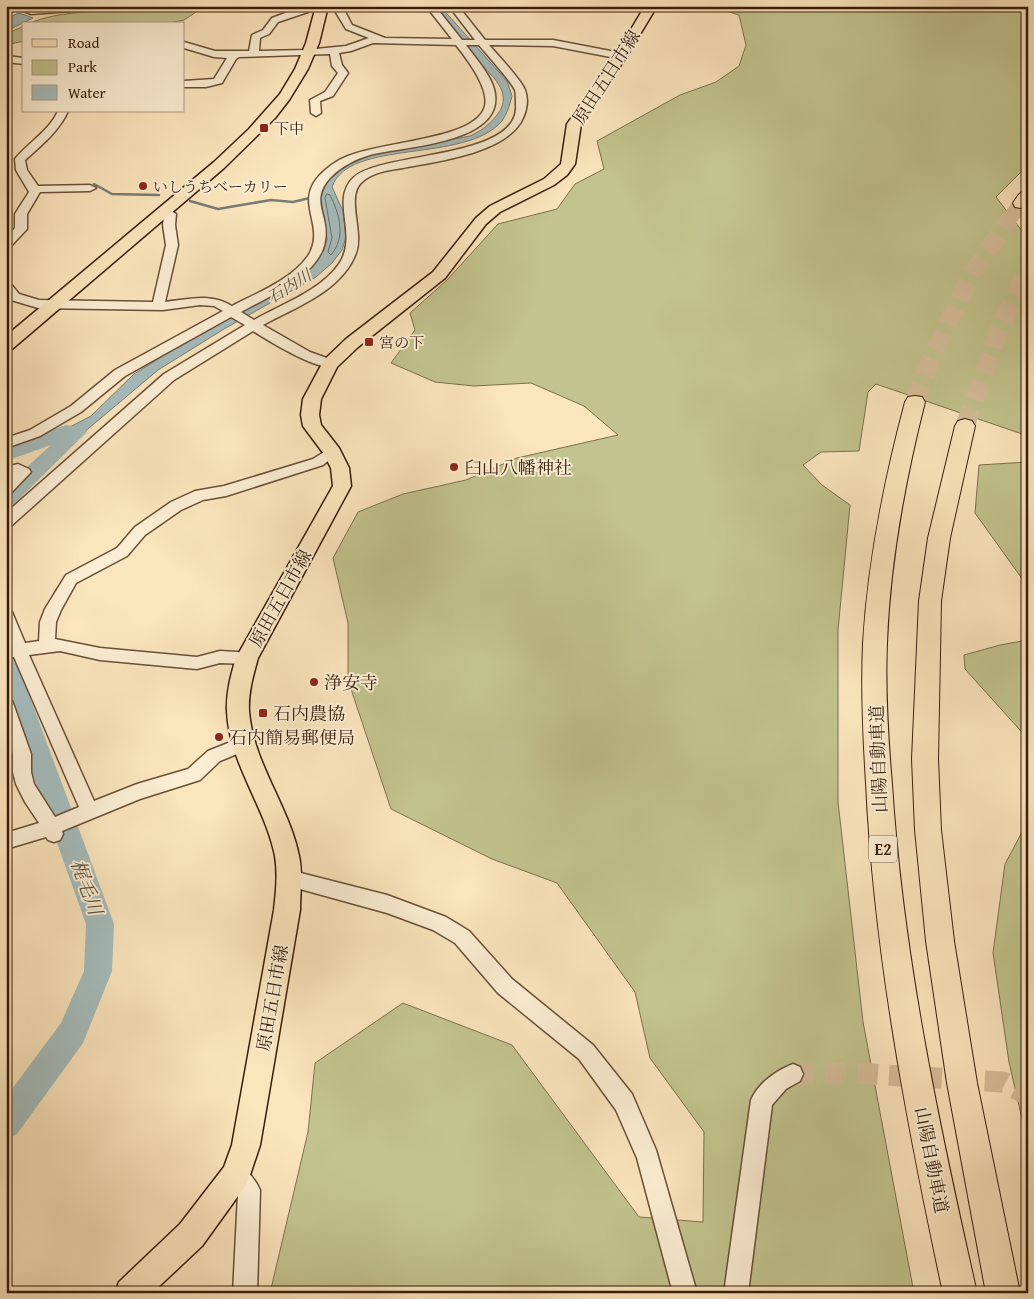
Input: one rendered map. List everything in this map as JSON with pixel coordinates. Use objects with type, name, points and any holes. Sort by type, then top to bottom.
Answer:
[{"type":"highway","name":"山陽自動車道","points":[[915,402],[890,506],[875,632],[880,817],[896,964],[928,1147],[960,1293]]},
{"type":"highway","points":[[965,426],[939,538],[930,601],[926,759],[928,830],[940,941],[962,1083],[1003,1293]]},
{"type":"main road","name":"原田五日市線","points":[[130,1293],[191,1235],[236,1175],[248,1135],[287,910],[289,878],[286,855],[275,820],[243,744],[238,713],[239,689],[247,658],[342,486],[340,468],[332,452],[312,426],[310,415],[312,399],[330,364],[352,343],[439,275],[481,221],[495,209],[549,182],[562,172],[568,164],[574,124],[621,56],[651,6]]},
{"type":"main road","points":[[6,345],[210,173],[249,136],[283,98],[297,79],[304,53],[308,8]]},
{"type":"main road","points":[[6,330],[199,171],[271,96],[304,53]]},
{"type":"street","points":[[6,9],[14,6],[29,11],[100,6]]},
{"type":"street","points":[[336,6],[346,17],[347,25],[356,31],[383,40]]},
{"type":"street","points":[[6,443],[32,434],[72,412],[120,373],[290,280],[314,256],[320,240],[320,232],[314,200],[320,184],[333,169],[350,159],[370,151],[429,142],[452,136],[471,127],[484,116],[490,104],[490,93],[477,69],[458,41],[430,6]]},
{"type":"street","points":[[10,515],[169,377],[253,324],[316,290],[340,270],[347,261],[353,243],[349,193],[356,181],[380,169],[471,150],[495,139],[512,126],[521,112],[522,97],[515,83],[453,6]]},
{"type":"street","points":[[254,52],[256,36],[266,32],[275,20],[308,8]]},
{"type":"street","points":[[185,46],[214,54],[234,55],[254,52],[304,53],[334,50],[346,42],[356,31]]},
{"type":"street","points":[[346,42],[383,40],[403,42],[481,41],[563,44],[621,56]]},
{"type":"street","points":[[316,113],[315,100],[329,94],[343,73],[337,66],[334,50]]},
{"type":"street","points":[[185,84],[206,84],[218,81],[234,55]]},
{"type":"street","points":[[6,59],[22,61]]},
{"type":"street","points":[[63,112],[59,120],[20,159],[22,175],[35,189],[90,188]]},
{"type":"street","points":[[6,244],[22,229],[21,214],[34,195],[35,189]]},
{"type":"street","points":[[158,306],[172,245],[169,226],[170,214],[165,210]]},
{"type":"street","points":[[6,286],[15,297],[38,304],[158,306],[211,300],[305,355],[330,364]]},
{"type":"street","points":[[47,645],[48,622],[65,586],[71,580],[122,552],[140,531],[176,506],[200,495],[226,491],[266,477],[302,468],[318,462],[332,452]]},
{"type":"street","points":[[6,472],[18,469],[24,472],[6,489]]},
{"type":"street","points":[[6,616],[14,651],[86,812]]},
{"type":"street","points":[[14,651],[60,644],[100,654],[197,662],[220,657],[247,658]]},
{"type":"street","points":[[6,706],[22,754],[22,772],[25,784],[30,797],[42,810],[53,829]]},
{"type":"street","points":[[6,841],[53,829],[86,812],[137,792],[194,775],[214,756],[243,744]]},
{"type":"street","points":[[289,878],[386,904],[439,923],[462,937],[505,986],[586,1052],[624,1102],[648,1158],[685,1293]]},
{"type":"street","points":[[736,1293],[762,1100],[779,1082],[793,1074]]},
{"type":"street","points":[[236,1175],[249,1190],[244,1293]]},
{"type":"green space","points":[[134,6],[205,6],[184,20],[174,22],[33,22],[54,16]]},
{"type":"green space","points":[[710,6],[1028,6],[1028,165],[996,197],[1022,231],[1028,233],[1028,436],[876,384],[868,392],[859,451],[821,452],[803,465],[822,485],[850,505],[838,630],[838,802],[863,1022],[914,1293],[270,1293],[308,1132],[315,1063],[403,1003],[512,1045],[639,1217],[703,1222],[704,1132],[650,1058],[635,992],[557,883],[492,859],[391,809],[348,680],[348,623],[333,558],[358,512],[403,494],[466,480],[517,458],[618,435],[584,406],[531,383],[474,386],[435,382],[391,363],[415,330],[410,313],[447,280],[498,224],[557,209],[575,184],[604,169],[597,141],[680,95],[716,82],[739,66],[746,45],[739,15]]},
{"type":"green space","points":[[22,27],[22,41],[6,45],[6,34]]},
{"type":"green space","points":[[1028,462],[1028,587],[975,513],[979,465]]},
{"type":"green space","points":[[1028,640],[1028,739],[965,669],[964,655],[1000,645]]},
{"type":"green space","points":[[1028,821],[1028,1145],[1009,1062],[993,953],[1005,864]]},
{"type":"water","points":[[435,6],[440,6],[507,81],[512,96],[502,121],[485,134],[462,143],[384,156],[361,162],[343,172],[332,187],[343,211],[346,237],[342,250],[332,263],[316,277],[224,329],[158,370],[76,439],[24,444],[64,430],[91,416],[134,374],[316,261],[324,250],[327,239],[320,197],[328,178],[349,162],[379,153],[470,136],[494,119],[502,106],[503,97],[497,81],[470,53]]},
{"type":"water","points":[[19,13],[33,18],[6,31],[6,19]]},
{"type":"waterway","points":[[94,184],[112,194],[159,195]]},
{"type":"waterway","points":[[190,201],[218,209],[271,200],[293,202],[314,197]]},
{"type":"waterway","name":"石内川","points":[[6,454],[66,432]]},
{"type":"waterway","name":"梶毛川","points":[[6,499],[77,432]]},
{"type":"waterway","name":"梶毛川","points":[[6,665],[100,924],[98,971],[72,1033],[6,1123]]},
{"type":"tunnel","points":[[1009,220],[1021,203]]},
{"type":"tunnel","points":[[915,402],[932,356],[972,273],[1010,219]]},
{"type":"tunnel","points":[[965,426],[1000,327],[1028,271]]},
{"type":"tunnel","points":[[793,1074],[853,1073],[1003,1082],[1028,1095]]},
{"type":"place","name":"下中","points":[[264,128]]},
{"type":"place","name":"いしうちベーカリー","points":[[143,186]]},
{"type":"place","name":"宮の下","points":[[369,342]]},
{"type":"place","name":"臼山八幡神社","points":[[454,467]]},
{"type":"place","name":"浄安寺","points":[[314,682]]},
{"type":"place","name":"石内農協","points":[[263,713]]},
{"type":"place","name":"石内簡易郵便局","points":[[219,737]]}]
